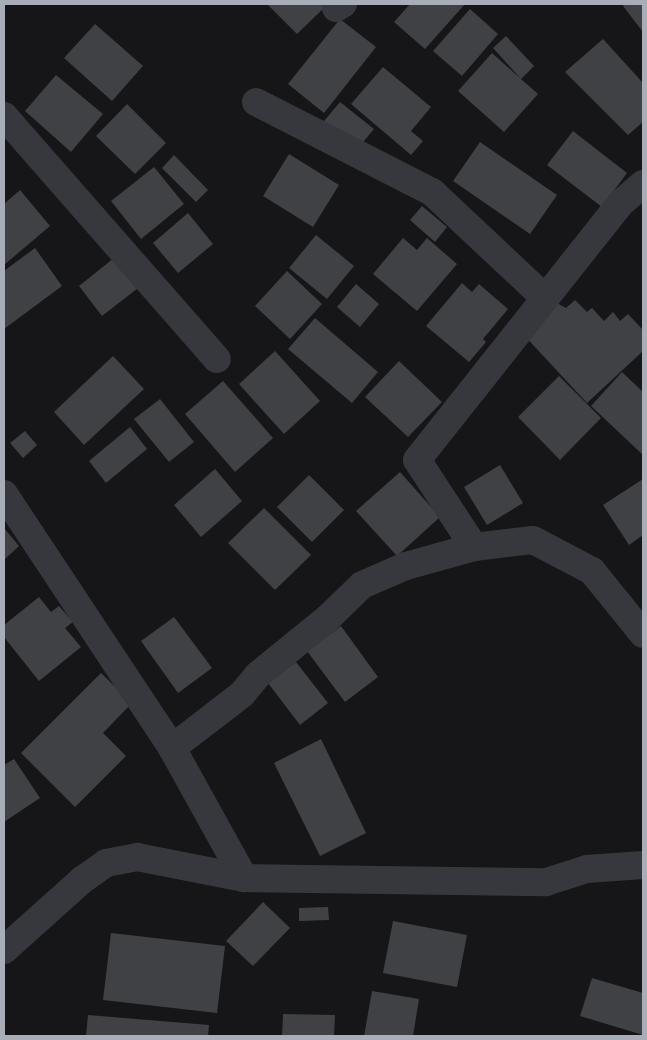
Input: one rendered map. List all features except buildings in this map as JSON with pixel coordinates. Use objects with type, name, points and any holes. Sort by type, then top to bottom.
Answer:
[{"type":"street","points":[[256,102],[432,192],[545,298]]},
{"type":"street","points":[[4,116],[217,359]]},
{"type":"street","points":[[474,547],[416,460],[621,203],[643,184]]},
{"type":"street","points":[[4,494],[172,748],[244,878]]},
{"type":"street","points":[[172,748],[242,694],[258,674],[328,618],[362,585],[406,566],[474,547],[533,540],[592,571],[643,634]]},
{"type":"street","points":[[4,950],[82,880],[106,863],[137,857],[244,878],[546,882],[587,870],[643,865]]}]
